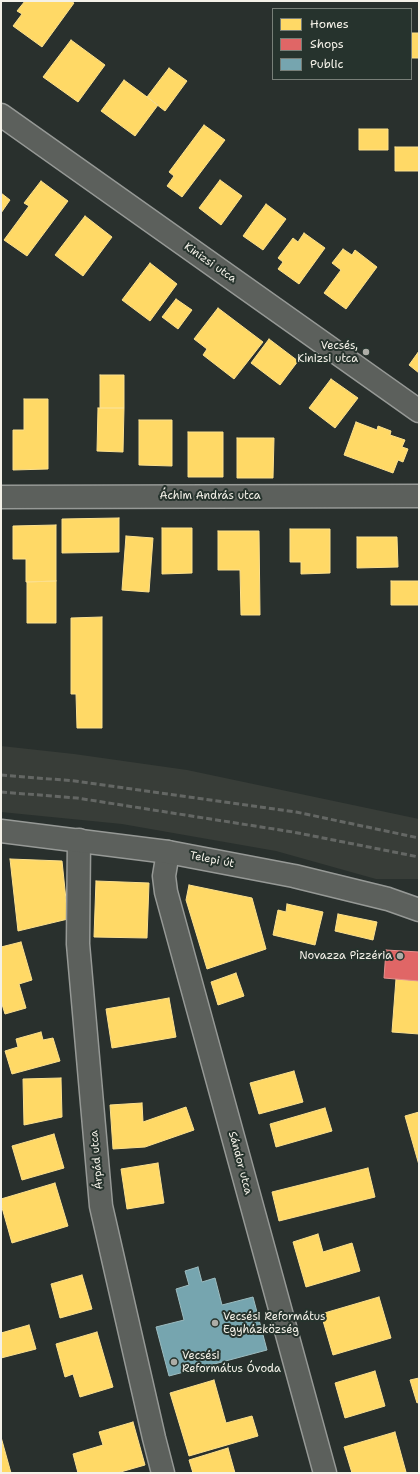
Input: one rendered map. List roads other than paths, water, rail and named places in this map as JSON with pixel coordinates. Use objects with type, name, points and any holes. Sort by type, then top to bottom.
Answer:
[{"type":"street","name":"Kinizsi utca","points":[[1,115],[419,411]]},
{"type":"street","name":"Áchim András utca","points":[[1,497],[419,496]]},
{"type":"street","name":"Telepi út","points":[[1,831],[168,852],[294,876],[388,899],[419,910]]},
{"type":"street","name":"Árpád utca","points":[[79,840],[78,944],[100,1206],[163,1473]]},
{"type":"street","name":"Sándor utca","points":[[168,852],[164,876],[166,892],[325,1473]]},
{"type":"street","points":[[388,899],[419,896]]},
{"type":"railway","points":[[1,775],[75,781],[296,812],[419,838]]},
{"type":"railway","points":[[1,792],[77,798],[293,832],[419,857]]},
{"type":"place","name":"Vecsés, Kinizsi utca","points":[[366,352]]},
{"type":"place","name":"Novazza Pizzéria","points":[[400,956]]},
{"type":"place","name":"Vecsési Református Egyházközség","points":[[215,1323]]},
{"type":"place","name":"Vecsési Református Óvoda","points":[[174,1362]]}]
